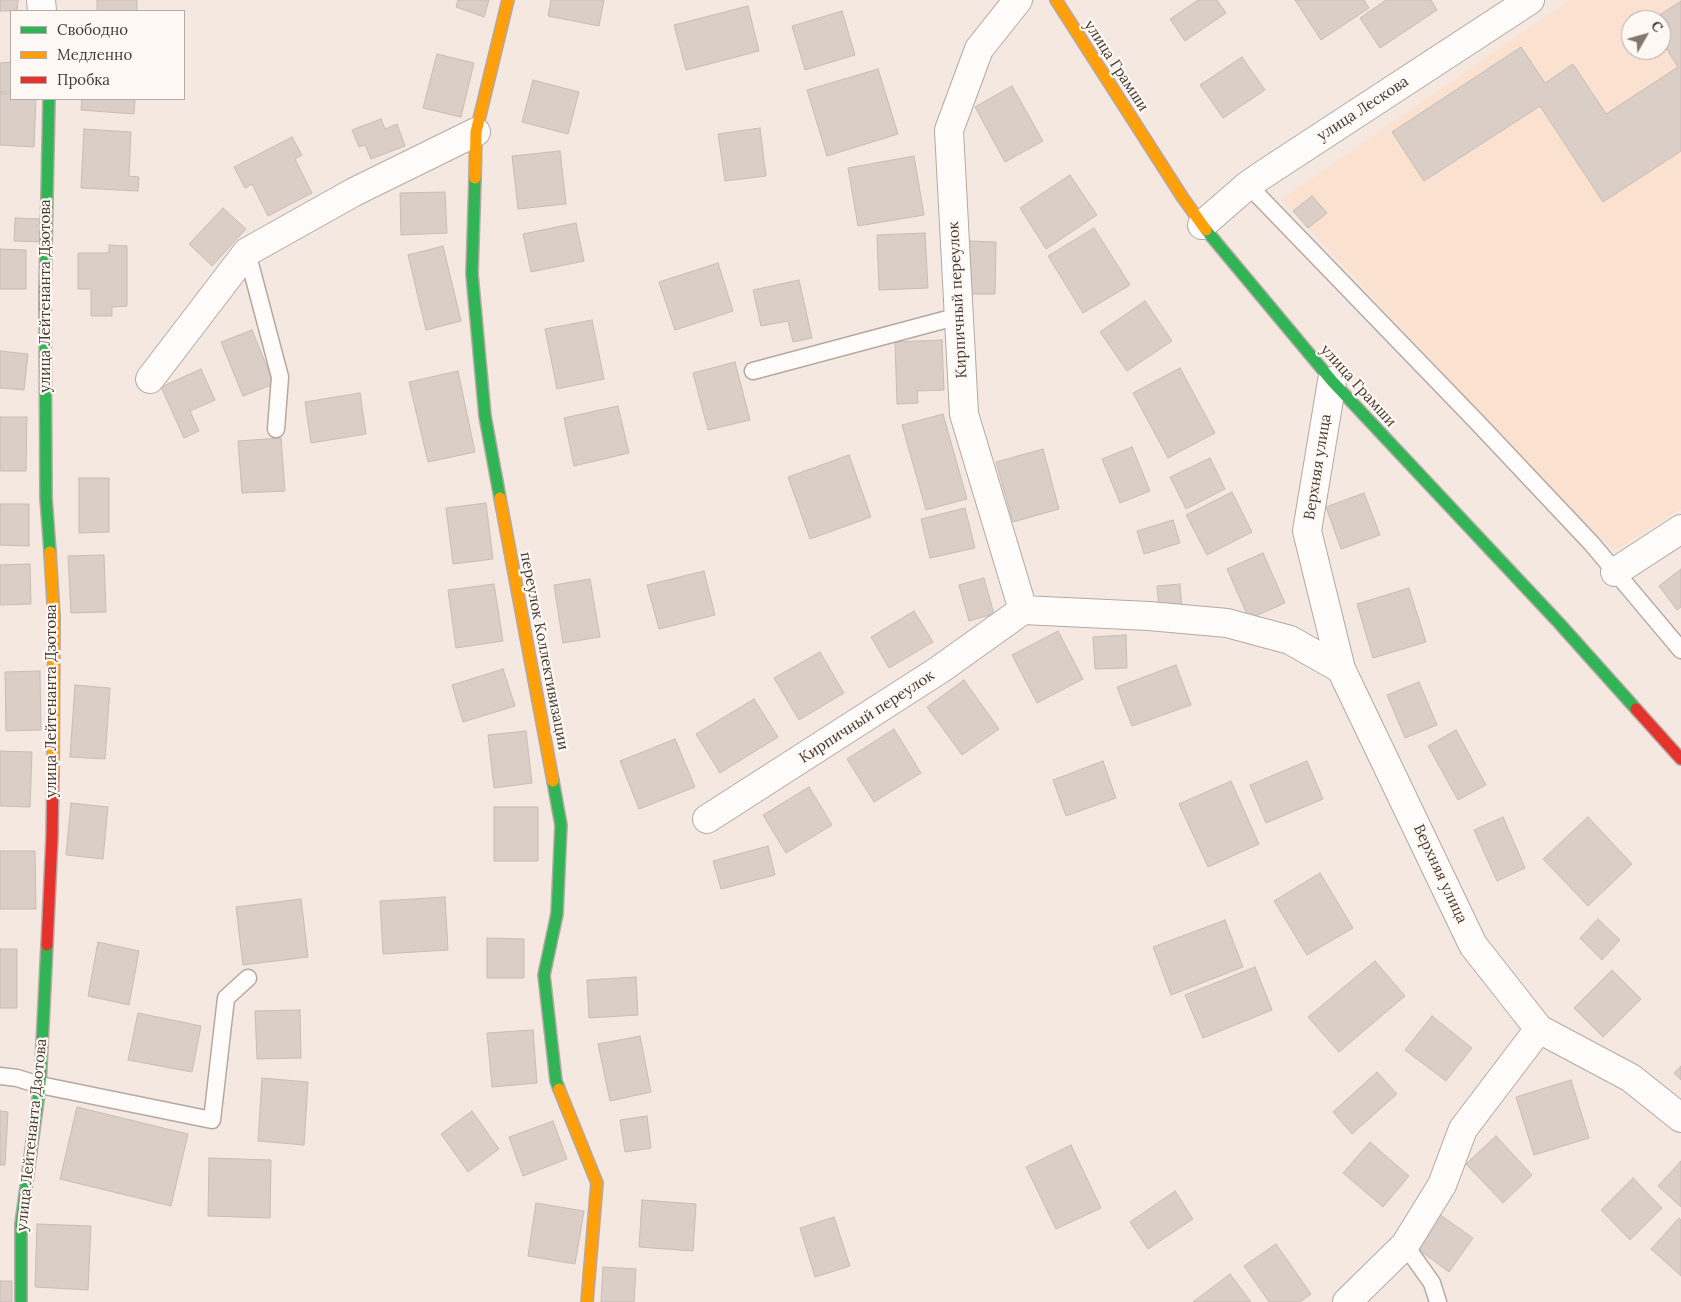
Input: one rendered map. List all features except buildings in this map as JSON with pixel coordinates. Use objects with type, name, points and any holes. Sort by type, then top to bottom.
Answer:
[{"type":"main road","name":"переулок Коллективизации","points":[[508,0],[476,132],[472,274],[485,416],[561,825],[557,914],[544,975],[556,1081],[596,1183],[587,1302]]},
{"type":"main road","name":"улица Грамши","points":[[1056,0],[1202,225],[1332,381],[1559,623],[1681,759]]},
{"type":"main road","name":"улица Лейтенанта Дзотова","points":[[21,1302],[21,1224],[40,1086],[52,837],[54,626],[46,478],[45,294],[49,100]]},
{"type":"street","name":"Кирпичный переулок","points":[[707,819],[939,670],[1023,610],[964,414],[950,130],[979,49],[1018,0]]},
{"type":"street","name":"улица Лескова","points":[[1202,225],[1248,185],[1530,0]]},
{"type":"street","points":[[150,379],[247,252],[354,192],[476,132]]},
{"type":"street","name":"Верхняя улица","points":[[1332,381],[1307,531],[1341,669],[1473,945],[1538,1029]]},
{"type":"street","points":[[1615,572],[1681,529]]},
{"type":"street","points":[[1023,610],[1149,616],[1227,623],[1290,640],[1341,669]]},
{"type":"street","points":[[1347,1302],[1405,1245],[1442,1185],[1463,1129],[1538,1029],[1631,1078],[1681,1118]]},
{"type":"lane","points":[[1248,185],[1592,544],[1681,650]]},
{"type":"lane","points":[[247,252],[280,377],[276,428]]},
{"type":"lane","points":[[753,371],[959,316]]},
{"type":"lane","points":[[0,1076],[17,1078],[40,1086],[212,1120],[226,998],[248,978]]},
{"type":"lane","points":[[1405,1245],[1432,1283],[1438,1302]]},
{"type":"shaded area","points":[[1569,0],[1681,0],[1681,509],[1615,550],[1575,517],[1282,199]]},
{"type":"traffic: fast","points":[[49,100],[45,294],[46,498],[50,552]]},
{"type":"traffic: fast","points":[[475,178],[472,274],[485,416],[500,498]]},
{"type":"traffic: fast","points":[[1206,230],[1332,381],[1559,623],[1636,709]]},
{"type":"traffic: fast","points":[[553,781],[561,825],[557,914],[544,975],[556,1081],[559,1089]]},
{"type":"traffic: fast","points":[[21,1302],[21,1224],[40,1085],[47,945]]},
{"type":"traffic: slow","points":[[475,178],[476,132],[508,0]]},
{"type":"traffic: slow","points":[[1056,0],[1183,198],[1206,230]]},
{"type":"traffic: slow","points":[[500,498],[553,781]]},
{"type":"traffic: slow","points":[[50,552],[54,617],[53,774]]},
{"type":"traffic: slow","points":[[559,1089],[597,1183],[587,1302]]},
{"type":"traffic: jam","points":[[1636,709],[1681,759]]},
{"type":"traffic: jam","points":[[47,945],[53,774]]}]
